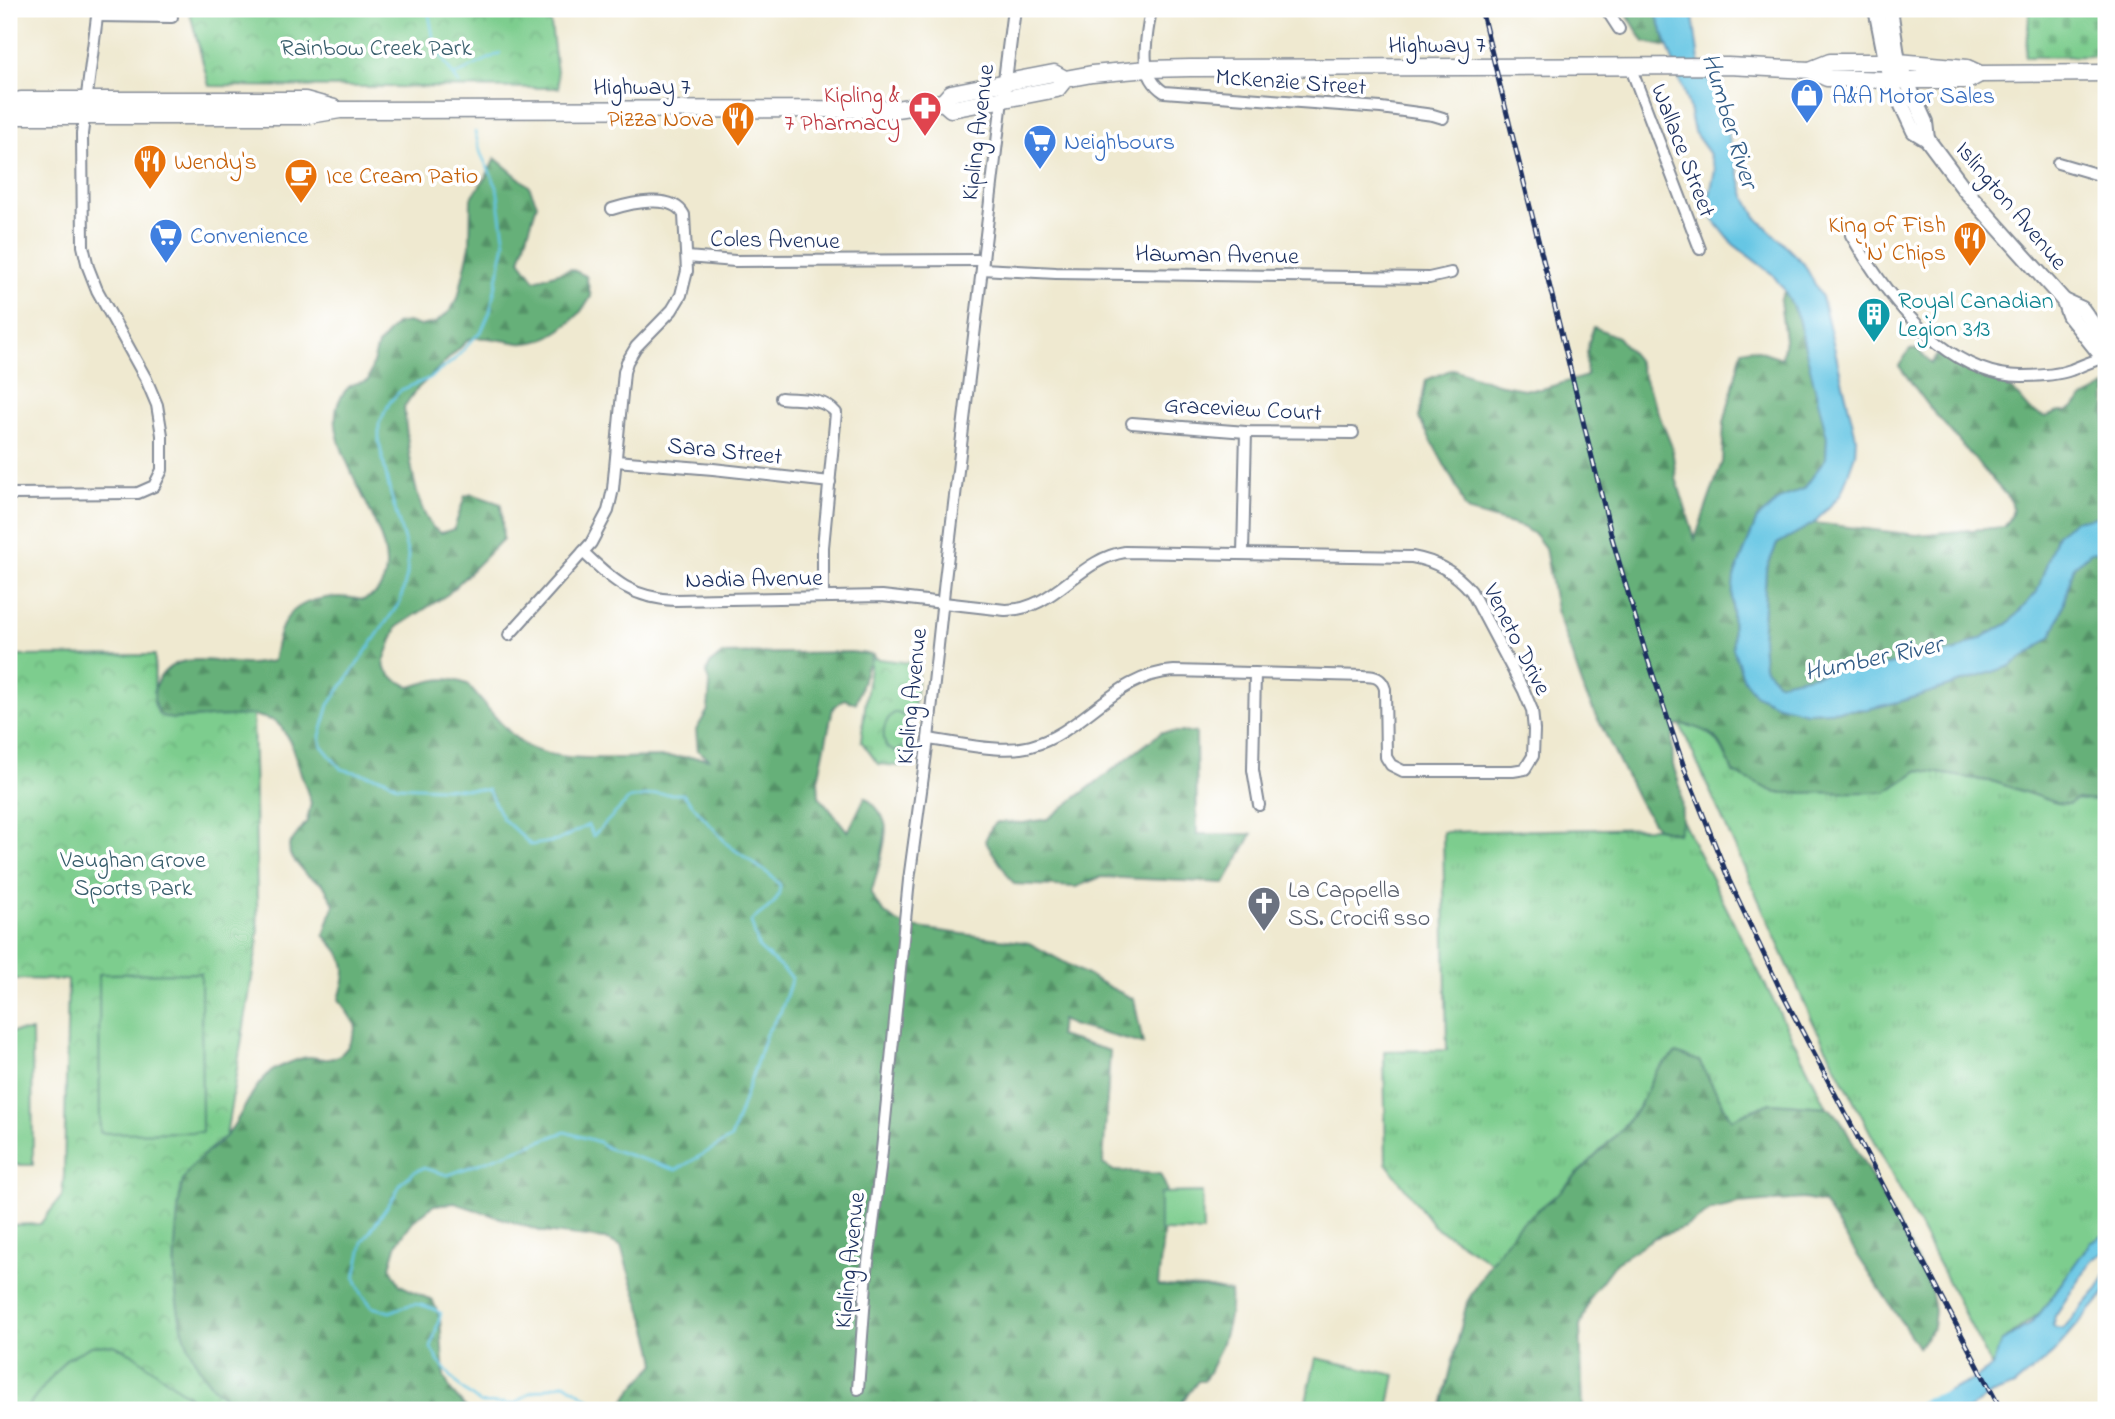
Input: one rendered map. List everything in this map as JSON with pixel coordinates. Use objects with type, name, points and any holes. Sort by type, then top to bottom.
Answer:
[{"type":"main road","name":"Islington Avenue","points":[[1876,9],[1914,131],[1927,139],[1965,190],[2064,301],[2069,315],[2105,358]]},
{"type":"main road","name":"Islington Avenue","points":[[1890,9],[1891,63]]},
{"type":"main road","name":"Highway 7","points":[[1810,70],[1830,62],[1968,68],[1980,74],[2106,74]]},
{"type":"main road","name":"Highway 7","points":[[9,103],[21,100],[86,108],[241,116],[304,116],[340,110],[536,108],[867,110],[943,102],[951,93],[1054,74],[1065,79],[1148,69],[1728,66],[1810,70],[1827,78],[1897,80],[1969,80],[1980,74]]},
{"type":"main road","name":"Highway 7","points":[[943,102],[951,109],[1002,100],[1057,89],[1065,79]]},
{"type":"main road","name":"Highway 7","points":[[9,114],[20,116],[86,108],[258,100],[305,100],[340,110]]},
{"type":"main road","points":[[241,116],[258,100]]},
{"type":"main road","name":"Islington Avenue","points":[[2064,301],[2082,309],[2106,342]]},
{"type":"street","name":"Kipling Avenue","points":[[858,1388],[867,1270],[880,1170],[909,880],[1014,9]]},
{"type":"street","points":[[1148,69],[1145,46],[1151,9]]},
{"type":"street","points":[[1606,9],[1619,29]]},
{"type":"street","points":[[9,494],[138,493],[155,486],[162,470],[162,435],[157,405],[146,379],[97,290],[85,259],[81,216],[82,136],[97,12],[172,17]]},
{"type":"street","name":"Wallace Street","points":[[1630,66],[1700,249]]},
{"type":"street","name":"McKenzie Street","points":[[1148,69],[1155,86],[1174,94],[1381,108],[1443,118]]},
{"type":"street","points":[[2058,163],[2106,177]]},
{"type":"street","name":"Coles Avenue","points":[[612,209],[631,202],[668,202],[677,206],[684,215],[687,257],[735,261],[982,264]]},
{"type":"street","points":[[1851,235],[1868,263],[1919,327],[1941,346],[1962,359],[1994,372],[2020,376],[2069,370],[2105,358]]},
{"type":"street","points":[[509,635],[583,552],[598,532],[608,511],[613,489],[622,383],[627,362],[641,340],[677,303],[685,282],[687,257]]},
{"type":"street","name":"Hawman Avenue","points":[[982,264],[1056,273],[1429,278],[1451,272]]},
{"type":"street","points":[[781,398],[823,402],[830,405],[836,413],[822,547],[823,597]]},
{"type":"street","name":"Graceview Court","points":[[1132,423],[1246,432],[1353,433]]},
{"type":"street","points":[[1243,553],[1246,432]]},
{"type":"street","name":"Sara Street","points":[[616,461],[713,468],[830,482]]},
{"type":"street","name":"Veneto Drive","points":[[928,739],[1011,749],[1031,746],[1057,734],[1128,685],[1150,675],[1174,671],[1364,676],[1379,678],[1383,683],[1386,757],[1397,769],[1519,771],[1532,761],[1534,730],[1529,701],[1478,601],[1464,582],[1436,563],[1412,557],[1135,551],[1095,563],[1047,598],[1023,608],[1005,610],[942,603]]},
{"type":"street","name":"Nadia Avenue","points":[[583,552],[629,590],[654,599],[895,596],[942,603]]},
{"type":"street","points":[[1255,673],[1253,770],[1259,805]]},
{"type":"green space","name":"Rainbow Creek Park","points":[[189,9],[549,9],[559,88],[209,86]]},
{"type":"green space","points":[[1624,9],[1656,9],[1668,47],[1644,42]]},
{"type":"green space","points":[[2030,9],[2106,9],[2106,56],[2025,57]]},
{"type":"green space","points":[[495,158],[529,186],[537,204],[520,260],[535,280],[571,269],[586,276],[591,297],[561,330],[540,340],[519,343],[488,338],[469,339],[415,391],[404,407],[416,487],[425,516],[432,526],[441,533],[454,529],[465,496],[472,494],[501,504],[503,539],[448,594],[397,627],[384,661],[385,669],[396,680],[411,687],[445,679],[467,684],[516,739],[540,752],[587,758],[710,759],[698,751],[696,730],[708,710],[710,685],[706,673],[710,664],[722,654],[851,652],[874,655],[876,661],[867,666],[856,703],[844,699],[833,708],[818,780],[819,796],[848,832],[865,797],[882,815],[886,829],[885,838],[871,894],[879,906],[893,919],[911,927],[1029,943],[1134,999],[1143,1044],[1061,1020],[1059,1036],[1110,1051],[1103,1164],[1114,1171],[1160,1174],[1166,1187],[1158,1286],[1204,1287],[1230,1292],[1227,1327],[1214,1361],[1204,1381],[1198,1381],[1176,1410],[622,1410],[631,1391],[656,1364],[621,1246],[605,1239],[543,1232],[455,1203],[434,1205],[413,1221],[397,1243],[390,1267],[400,1285],[433,1301],[440,1319],[444,1376],[451,1391],[468,1410],[241,1410],[215,1389],[190,1351],[179,1312],[175,1271],[176,1230],[184,1177],[198,1160],[226,1136],[264,1078],[272,1071],[307,1057],[334,1058],[344,1052],[356,1026],[339,999],[345,971],[342,958],[324,935],[334,904],[323,884],[306,875],[290,855],[289,845],[307,821],[311,803],[291,744],[282,728],[275,721],[253,715],[170,719],[159,715],[154,701],[155,688],[167,670],[187,661],[210,660],[245,664],[273,661],[282,628],[290,614],[299,607],[319,599],[342,597],[363,600],[377,592],[386,572],[384,548],[340,442],[336,418],[341,397],[350,386],[368,381],[378,345],[396,324],[408,322],[420,326],[435,323],[450,311],[458,298],[470,246],[471,198]]},
{"type":"green space","points":[[1785,290],[1798,318],[1819,401],[1827,437],[1826,458],[1804,489],[1782,498],[1757,519],[1735,577],[1732,599],[1733,648],[1806,712],[1868,709],[1902,701],[2008,667],[2035,649],[2051,636],[2059,619],[2074,566],[2091,551],[2106,550],[2106,802],[2077,799],[2069,804],[2057,803],[1995,782],[1919,770],[1886,792],[1777,793],[1733,773],[1723,748],[1710,734],[1692,726],[1681,725],[1676,726],[1672,739],[1673,765],[1681,789],[1682,820],[1678,833],[1657,828],[1639,802],[1585,693],[1556,610],[1545,548],[1535,535],[1522,527],[1470,512],[1465,508],[1419,418],[1426,380],[1453,369],[1497,384],[1542,389],[1587,376],[1587,351],[1594,327],[1618,337],[1637,360],[1672,447],[1676,478],[1695,539],[1722,462],[1724,423],[1742,350],[1751,348],[1782,358],[1785,339],[1780,301]]},
{"type":"green space","points":[[1910,349],[1917,349],[1931,364],[1937,355],[2011,388],[2031,411],[2045,417],[2067,412],[2084,398],[2106,386],[2106,517],[2101,516],[2057,534],[2038,592],[2008,624],[1956,651],[1887,665],[1832,671],[1778,683],[1764,667],[1762,640],[1766,570],[1777,544],[1814,523],[1917,535],[2004,527],[2010,518],[2013,508],[2011,501],[1931,409],[1899,366]]},
{"type":"green space","name":"Vaughan Grove Sports Park","points":[[155,655],[154,703],[159,715],[171,719],[253,715],[258,941],[226,1136],[197,1161],[184,1178],[179,1197],[174,1272],[179,1313],[190,1351],[212,1386],[241,1410],[9,1410],[9,1225],[40,1224],[62,1196],[68,980],[9,979],[9,656]]},
{"type":"green space","points":[[871,658],[919,664],[908,767],[878,764],[861,741]]},
{"type":"green space","points":[[894,713],[905,717],[909,723],[906,745],[895,752],[887,748],[884,734],[885,724]]},
{"type":"green space","points":[[1680,724],[1702,730],[1715,739],[1734,773],[1886,792],[1919,770],[1995,782],[2057,803],[2076,799],[2106,802],[2106,1234],[2090,1243],[2041,1312],[2001,1342],[1992,1367],[1813,1022]]},
{"type":"green space","points":[[1162,732],[1196,732],[1197,834],[1252,834],[1225,883],[1101,877],[1076,887],[1014,884],[985,841],[991,828],[997,822],[1023,823],[1048,819]]},
{"type":"green space","points":[[1682,820],[1827,1107],[1770,1103],[1731,1119],[1699,1061],[1656,1071],[1639,1107],[1618,1133],[1559,1193],[1518,1226],[1491,1262],[1434,1226],[1386,1163],[1384,1051],[1447,1050],[1443,832],[1657,828],[1678,833]]},
{"type":"green space","points":[[201,973],[202,1132],[100,1133],[99,974]]},
{"type":"green space","points":[[32,1031],[33,1165],[9,1165],[9,1032]]},
{"type":"green space","points":[[1676,1053],[1699,1061],[1731,1119],[1770,1103],[1827,1107],[1840,1119],[1931,1290],[1935,1311],[1933,1327],[1918,1347],[1823,1203],[1803,1199],[1738,1204],[1712,1210],[1685,1227],[1654,1238],[1616,1262],[1590,1297],[1580,1327],[1583,1410],[1441,1410],[1467,1302],[1491,1262],[1518,1226],[1559,1193],[1618,1133],[1639,1107],[1656,1071]]},
{"type":"green space","points":[[1202,1192],[1203,1232],[1160,1231],[1160,1193]]},
{"type":"green space","points":[[114,1345],[131,1353],[207,1410],[25,1410],[66,1359],[91,1346]]},
{"type":"green space","points":[[1316,1358],[1395,1375],[1388,1410],[1329,1410],[1305,1405]]},
{"type":"water","points":[[1656,9],[1692,9],[1699,61],[1718,98],[1745,196],[1756,217],[1804,264],[1822,297],[1856,437],[1855,454],[1841,494],[1814,523],[1777,544],[1766,570],[1762,640],[1764,667],[1778,683],[1832,671],[1887,665],[1956,651],[2008,624],[2037,592],[2057,534],[2074,521],[2106,517],[2106,550],[2091,552],[2074,566],[2059,619],[2051,636],[2008,667],[1902,701],[1868,709],[1806,712],[1775,704],[1756,695],[1744,680],[1733,648],[1734,577],[1757,519],[1782,498],[1804,489],[1826,458],[1827,437],[1798,318],[1785,291],[1772,274],[1733,244],[1713,219],[1708,203],[1715,170],[1709,153],[1694,132],[1688,104]]},
{"type":"water","points":[[2106,1234],[2106,1254],[2103,1253],[2092,1260],[2055,1316],[2052,1327],[2063,1329],[2099,1288],[2106,1273],[2106,1292],[2053,1353],[2014,1386],[1990,1395],[1968,1410],[1926,1410],[1943,1394],[1973,1380],[1992,1367],[2001,1342],[2030,1324],[2090,1243]]},
{"type":"waterway","points":[[428,9],[435,47],[459,84]]},
{"type":"waterway","points":[[454,76],[500,53]]},
{"type":"waterway","points":[[475,132],[481,154],[497,187],[505,243],[490,312],[482,330],[453,361],[430,378],[401,390],[390,402],[379,424],[379,442],[390,492],[408,554],[407,575],[400,602],[329,705],[320,736],[322,746],[341,769],[386,779],[397,786],[488,790],[502,818],[531,845],[557,841],[588,825],[593,836],[629,799],[657,794],[683,794],[728,845],[780,885],[774,903],[751,922],[759,948],[792,978],[781,1011],[766,1034],[731,1138],[676,1170],[565,1132],[448,1175],[423,1168],[401,1183],[363,1242],[355,1278],[361,1292],[372,1307],[390,1312],[416,1304],[441,1313],[431,1348],[438,1361],[462,1389],[480,1403],[515,1404],[530,1393],[565,1383],[594,1402],[597,1410]]},
{"type":"waterway","name":"Humber River","points":[[1923,1410],[1929,1405],[1951,1399]]},
{"type":"railway","points":[[1481,9],[1612,538],[1646,654],[1684,767],[1729,880],[1781,991],[2001,1410]]},
{"type":"place","name":"A&A Motor Sales","points":[[1807,125]]},
{"type":"place","name":"Kipling & 7 Pharmacy","points":[[925,138]]},
{"type":"place","name":"Pizza Nova","points":[[738,148]]},
{"type":"place","name":"Neighbours","points":[[1040,171]]},
{"type":"place","name":"Wendy's","points":[[150,191]]},
{"type":"place","name":"Ice Cream Patio","points":[[301,205]]},
{"type":"place","name":"Convenience","points":[[166,265]]},
{"type":"place","name":"King of Fish 'N' Chips","points":[[1970,268]]},
{"type":"place","name":"Royal Canadian Legion 313","points":[[1874,344]]},
{"type":"place","name":"La Cappella SS. Crocifisso","points":[[1264,933]]}]
